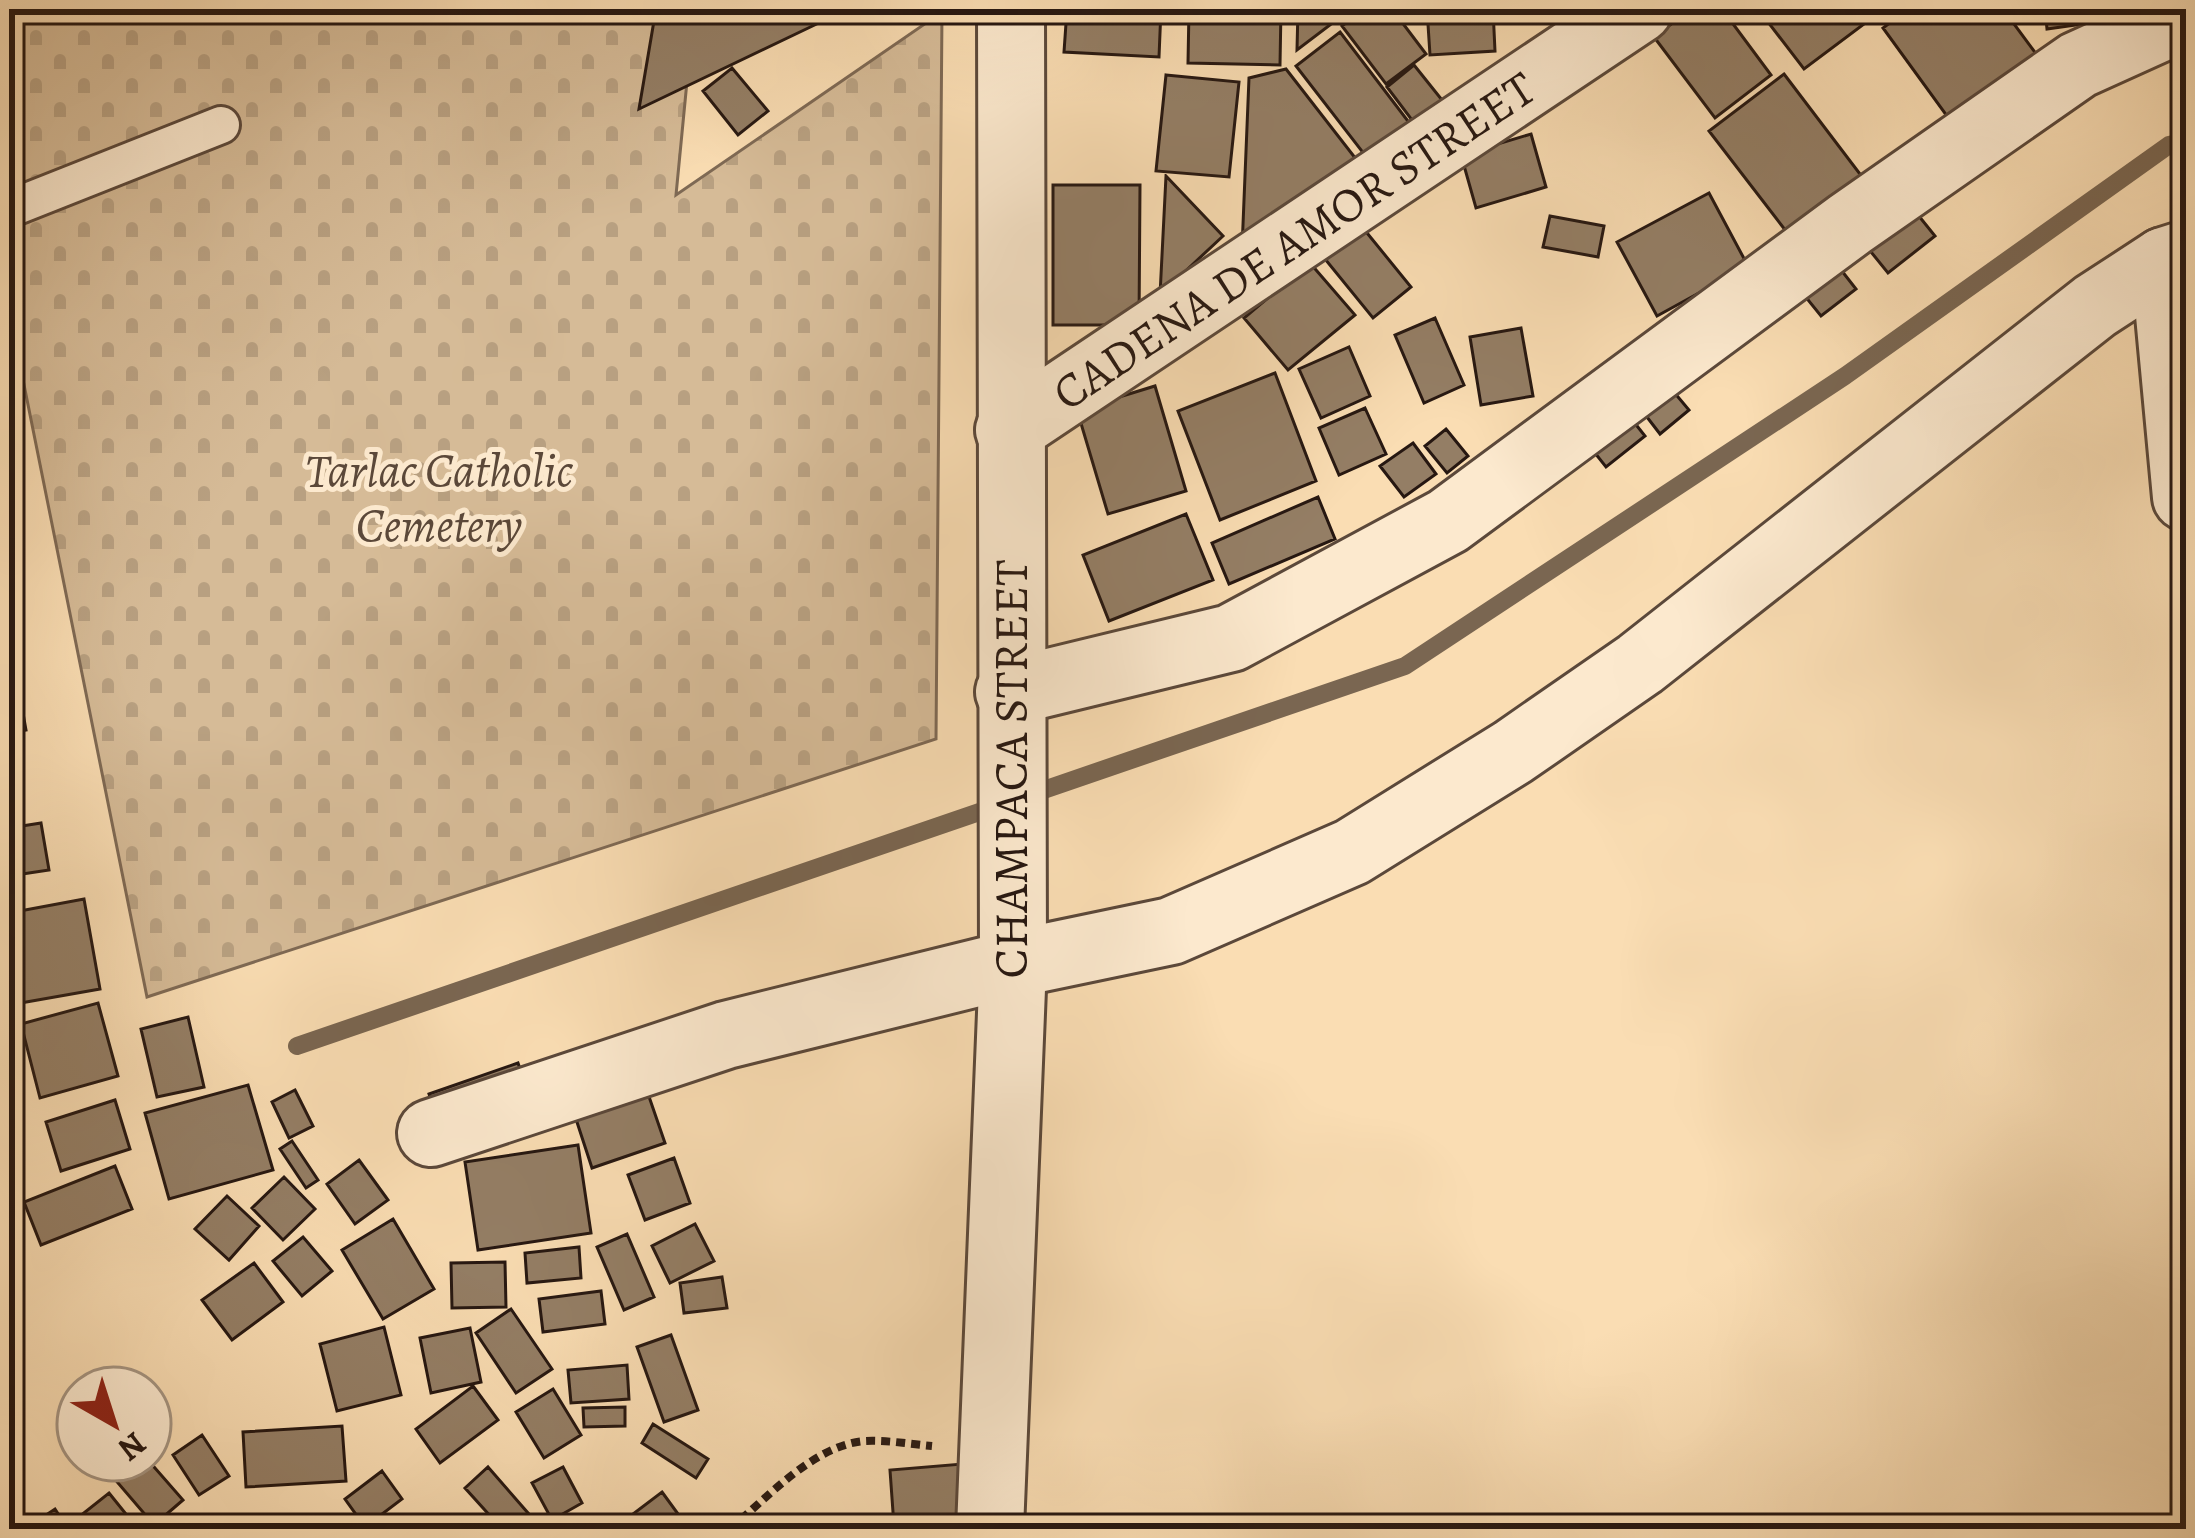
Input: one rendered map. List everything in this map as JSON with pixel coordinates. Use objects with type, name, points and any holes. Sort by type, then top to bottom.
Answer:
[{"type":"street","name":"CHAMPACA STREET","points":[[990,1529],[1012,951],[1011,9]]},
{"type":"street","points":[[1543,9],[1545,75]]},
{"type":"street","name":"CADENA DE AMOR STREET","points":[[1009,430],[1640,9]]},
{"type":"street","points":[[1011,705],[1231,638],[1448,521],[1850,224],[2078,65],[2186,16]]},
{"type":"street","points":[[431,1133],[726,1035],[1012,951],[1172,931],[1352,852],[1513,752],[1640,664],[2095,306],[2175,257],[2186,497]]},
{"type":"lane","points":[[9,209],[221,124]]},
{"type":"path","points":[[730,1529],[797,1473],[862,1441],[993,1451]]},
{"type":"green space","name":"Tarlac Catholic Cemetery","points":[[9,9],[694,9],[676,195],[942,12],[936,739],[147,997],[9,310]]},
{"type":"building","points":[[656,9],[848,9],[639,109]]},
{"type":"building","points":[[1067,9],[1161,9],[1159,57],[1064,52]]},
{"type":"building","points":[[1189,9],[1281,9],[1280,65],[1188,63]]},
{"type":"building","points":[[1298,9],[1351,9],[1297,50]]},
{"type":"building","points":[[1364,9],[1392,9],[1426,54],[1386,84],[1342,26]]},
{"type":"building","points":[[1427,9],[1493,9],[1495,51],[1430,55]]},
{"type":"building","points":[[1691,9],[1722,9],[1771,75],[1715,118],[1654,37]]},
{"type":"building","points":[[1758,9],[1865,9],[1872,18],[1804,69]]},
{"type":"building","points":[[1908,9],[2003,9],[2048,70],[1960,134],[1883,28]]},
{"type":"building","points":[[2045,9],[2103,9],[2104,21],[2047,29]]},
{"type":"building","points":[[1340,32],[1414,129],[1371,163],[1296,66]]},
{"type":"building","points":[[1414,65],[1450,110],[1421,132],[1387,87]]},
{"type":"building","points":[[732,68],[768,111],[738,135],[703,91]]},
{"type":"building","points":[[1286,69],[1356,159],[1242,249],[1249,78]]},
{"type":"building","points":[[1784,74],[1863,178],[1789,235],[1709,131]]},
{"type":"building","points":[[1166,75],[1239,82],[1229,177],[1156,171]]},
{"type":"building","points":[[1531,134],[1546,187],[1476,208],[1461,155]]},
{"type":"building","points":[[1166,176],[1223,236],[1160,295]]},
{"type":"building","points":[[1053,185],[1140,185],[1139,325],[1053,325]]},
{"type":"building","points":[[1709,193],[1748,266],[1657,316],[1617,242]]},
{"type":"building","points":[[1910,205],[1935,236],[1888,273],[1863,242]]},
{"type":"building","points":[[1550,216],[1604,226],[1598,257],[1543,247]]},
{"type":"building","points":[[1363,228],[1411,287],[1373,318],[1325,259]]},
{"type":"building","points":[[1831,257],[1856,289],[1821,316],[1796,285]]},
{"type":"building","points":[[1310,263],[1355,315],[1288,370],[1244,318]]},
{"type":"building","points":[[1435,318],[1464,385],[1424,403],[1395,335]]},
{"type":"building","points":[[1521,328],[1533,396],[1481,405],[1470,337]]},
{"type":"building","points":[[1349,347],[1370,396],[1321,418],[1299,369]]},
{"type":"building","points":[[1275,373],[1316,481],[1220,520],[1178,411]]},
{"type":"building","points":[[1668,385],[1689,410],[1660,434],[1640,408]]},
{"type":"building","points":[[1155,386],[1186,491],[1108,514],[1077,410]]},
{"type":"building","points":[[1365,408],[1386,454],[1339,475],[1319,428]]},
{"type":"building","points":[[1626,412],[1645,436],[1606,467],[1587,443]]},
{"type":"building","points":[[1446,429],[1468,456],[1447,473],[1425,446]]},
{"type":"building","points":[[1413,443],[1436,474],[1404,497],[1380,466]]},
{"type":"building","points":[[9,493],[20,551],[9,553]]},
{"type":"building","points":[[1318,497],[1335,539],[1229,584],[1212,543]]},
{"type":"building","points":[[1186,514],[1213,580],[1109,621],[1083,555]]},
{"type":"building","points":[[18,685],[26,730],[9,733],[9,686]]},
{"type":"building","points":[[41,823],[49,870],[9,876],[9,828]]},
{"type":"building","points":[[84,899],[100,989],[15,1004],[9,913]]},
{"type":"building","points":[[98,1003],[118,1076],[40,1098],[21,1024]]},
{"type":"building","points":[[188,1017],[204,1087],[157,1097],[141,1029]]},
{"type":"building","points":[[518,1063],[530,1097],[440,1128],[429,1094]]},
{"type":"building","points":[[248,1085],[273,1170],[169,1199],[145,1113]]},
{"type":"building","points":[[645,1085],[665,1143],[592,1168],[573,1110]]},
{"type":"building","points":[[295,1090],[313,1126],[289,1138],[272,1102]]},
{"type":"building","points":[[115,1100],[130,1149],[61,1171],[46,1122]]},
{"type":"building","points":[[292,1141],[318,1180],[306,1188],[280,1149]]},
{"type":"building","points":[[578,1145],[591,1233],[478,1250],[465,1162]]},
{"type":"building","points":[[674,1158],[690,1203],[645,1220],[628,1175]]},
{"type":"building","points":[[359,1160],[388,1200],[355,1224],[327,1184]]},
{"type":"building","points":[[115,1166],[132,1209],[41,1245],[24,1202]]},
{"type":"building","points":[[284,1177],[315,1209],[283,1240],[252,1208]]},
{"type":"building","points":[[227,1196],[259,1226],[229,1260],[195,1229]]},
{"type":"building","points":[[393,1219],[434,1289],[383,1319],[342,1250]]},
{"type":"building","points":[[695,1224],[714,1261],[670,1283],[652,1246]]},
{"type":"building","points":[[627,1234],[654,1297],[624,1310],[597,1247]]},
{"type":"building","points":[[303,1237],[332,1271],[302,1296],[273,1261]]},
{"type":"building","points":[[579,1247],[581,1278],[527,1283],[525,1253]]},
{"type":"building","points":[[505,1262],[506,1307],[452,1308],[451,1263]]},
{"type":"building","points":[[254,1263],[283,1302],[232,1340],[202,1300]]},
{"type":"building","points":[[722,1277],[727,1308],[684,1313],[680,1283]]},
{"type":"building","points":[[601,1291],[605,1324],[543,1332],[539,1299]]},
{"type":"building","points":[[511,1309],[552,1369],[516,1393],[476,1333]]},
{"type":"building","points":[[384,1327],[401,1395],[337,1411],[320,1344]]},
{"type":"building","points":[[470,1328],[481,1382],[431,1393],[420,1338]]},
{"type":"building","points":[[671,1335],[698,1410],[664,1422],[637,1347]]},
{"type":"building","points":[[627,1365],[629,1399],[571,1403],[568,1370]]},
{"type":"building","points":[[473,1386],[498,1420],[440,1463],[416,1429]]},
{"type":"building","points":[[553,1389],[581,1435],[544,1458],[516,1412]]},
{"type":"building","points":[[625,1407],[625,1426],[584,1427],[583,1408]]},
{"type":"building","points":[[653,1424],[708,1459],[696,1478],[642,1443]]},
{"type":"building","points":[[342,1426],[346,1481],[246,1487],[243,1432]]},
{"type":"building","points":[[202,1435],[229,1476],[199,1495],[174,1454]]},
{"type":"building","points":[[962,1464],[967,1520],[894,1526],[890,1470]]},
{"type":"building","points":[[488,1467],[528,1513],[511,1529],[502,1529],[465,1488]]},
{"type":"building","points":[[563,1467],[582,1503],[552,1520],[532,1483]]},
{"type":"building","points":[[382,1471],[402,1499],[365,1527],[345,1499]]},
{"type":"building","points":[[119,1484],[169,1484],[183,1500],[154,1525]]},
{"type":"building","points":[[662,1492],[689,1529],[638,1529],[629,1517]]},
{"type":"building","points":[[109,1493],[138,1529],[82,1529],[75,1520]]},
{"type":"building","points":[[55,1509],[68,1529],[25,1529]]},
{"type":"building","points":[[483,1516],[489,1529],[459,1529]]},
{"type":"building","points":[[399,1517],[408,1529],[382,1529]]},
{"type":"building","points":[[885,1519],[886,1529],[845,1529],[845,1523]]},
{"type":"waterway","points":[[297,1046],[1405,666],[1845,376],[2169,145],[2186,141]]}]
